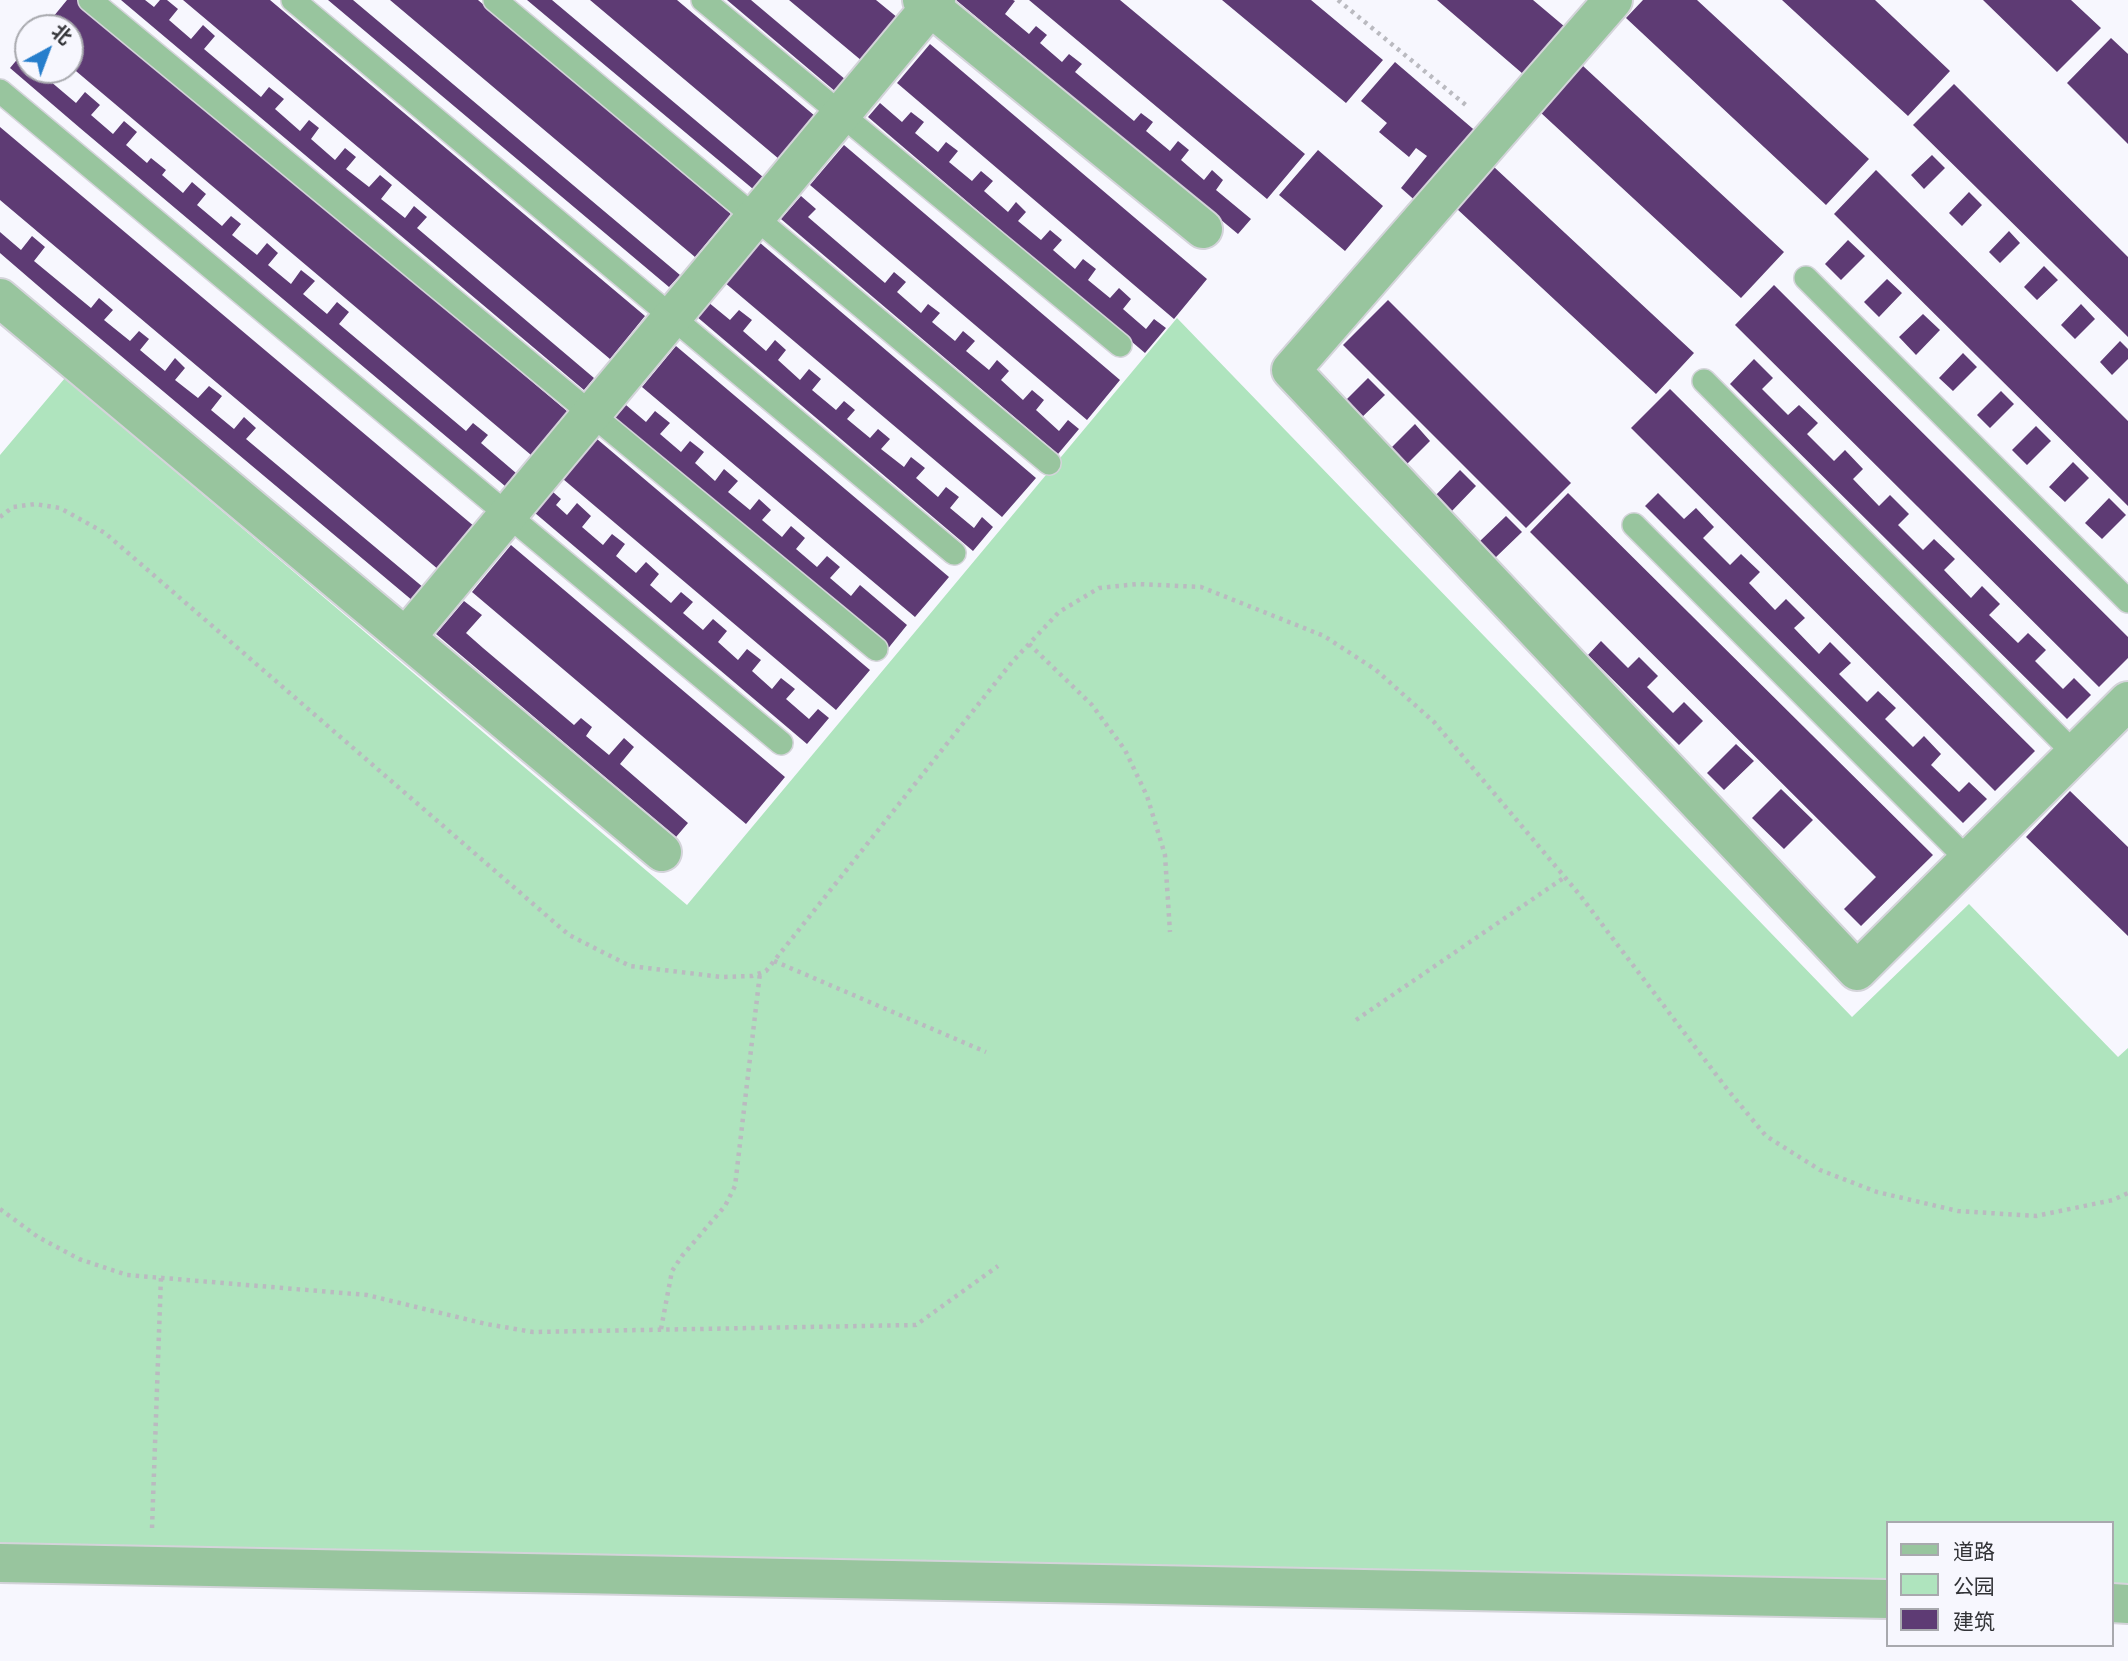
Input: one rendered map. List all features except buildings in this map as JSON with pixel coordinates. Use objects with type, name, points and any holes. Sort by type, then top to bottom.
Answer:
[{"type":"street","points":[[1613,0],[1291,369],[1857,971],[2128,701]]},
{"type":"street","points":[[405,637],[841,114],[930,2],[1203,229]]},
{"type":"street","points":[[0,298],[662,852]]},
{"type":"street","points":[[0,1563],[1886,1599]]},
{"type":"lane","points":[[90,0],[876,649]]},
{"type":"lane","points":[[293,0],[954,553]]},
{"type":"lane","points":[[495,0],[1049,463]]},
{"type":"lane","points":[[703,0],[1120,345]]},
{"type":"lane","points":[[0,91],[781,743]]},
{"type":"lane","points":[[1806,278],[2128,601]]},
{"type":"lane","points":[[1704,381],[2075,754]]},
{"type":"lane","points":[[1634,525],[1968,860]]},
{"type":"path","points":[[1338,0],[1498,132]]},
{"type":"path","points":[[0,517],[13,508],[35,504],[60,508],[105,533],[569,935],[630,966],[722,977],[752,976],[766,971],[1012,662],[1059,612],[1099,588],[1138,584],[1201,587],[1324,636],[1376,670],[1434,722],[1565,877],[1766,1136],[1820,1170],[1877,1192],[1958,1211],[2036,1216],[2113,1200],[2128,1193]]},
{"type":"path","points":[[1029,644],[1092,705],[1125,750],[1147,796],[1165,855],[1170,932]]},
{"type":"path","points":[[1356,1020],[1565,877]]},
{"type":"path","points":[[774,961],[986,1052]]},
{"type":"path","points":[[661,1329],[671,1271],[725,1206],[735,1186],[760,973]]},
{"type":"path","points":[[0,1209],[38,1237],[79,1259],[127,1275],[366,1294],[486,1324],[533,1332],[916,1325],[998,1266]]},
{"type":"path","points":[[150,1566],[161,1277]]},
{"type":"green space","points":[[1177,318],[1852,1017],[1969,904],[2118,1057],[2128,1048],[2128,1586],[2114,1586],[2114,1521],[1886,1521],[1886,1581],[0,1544],[0,455],[65,378],[687,905]]}]
